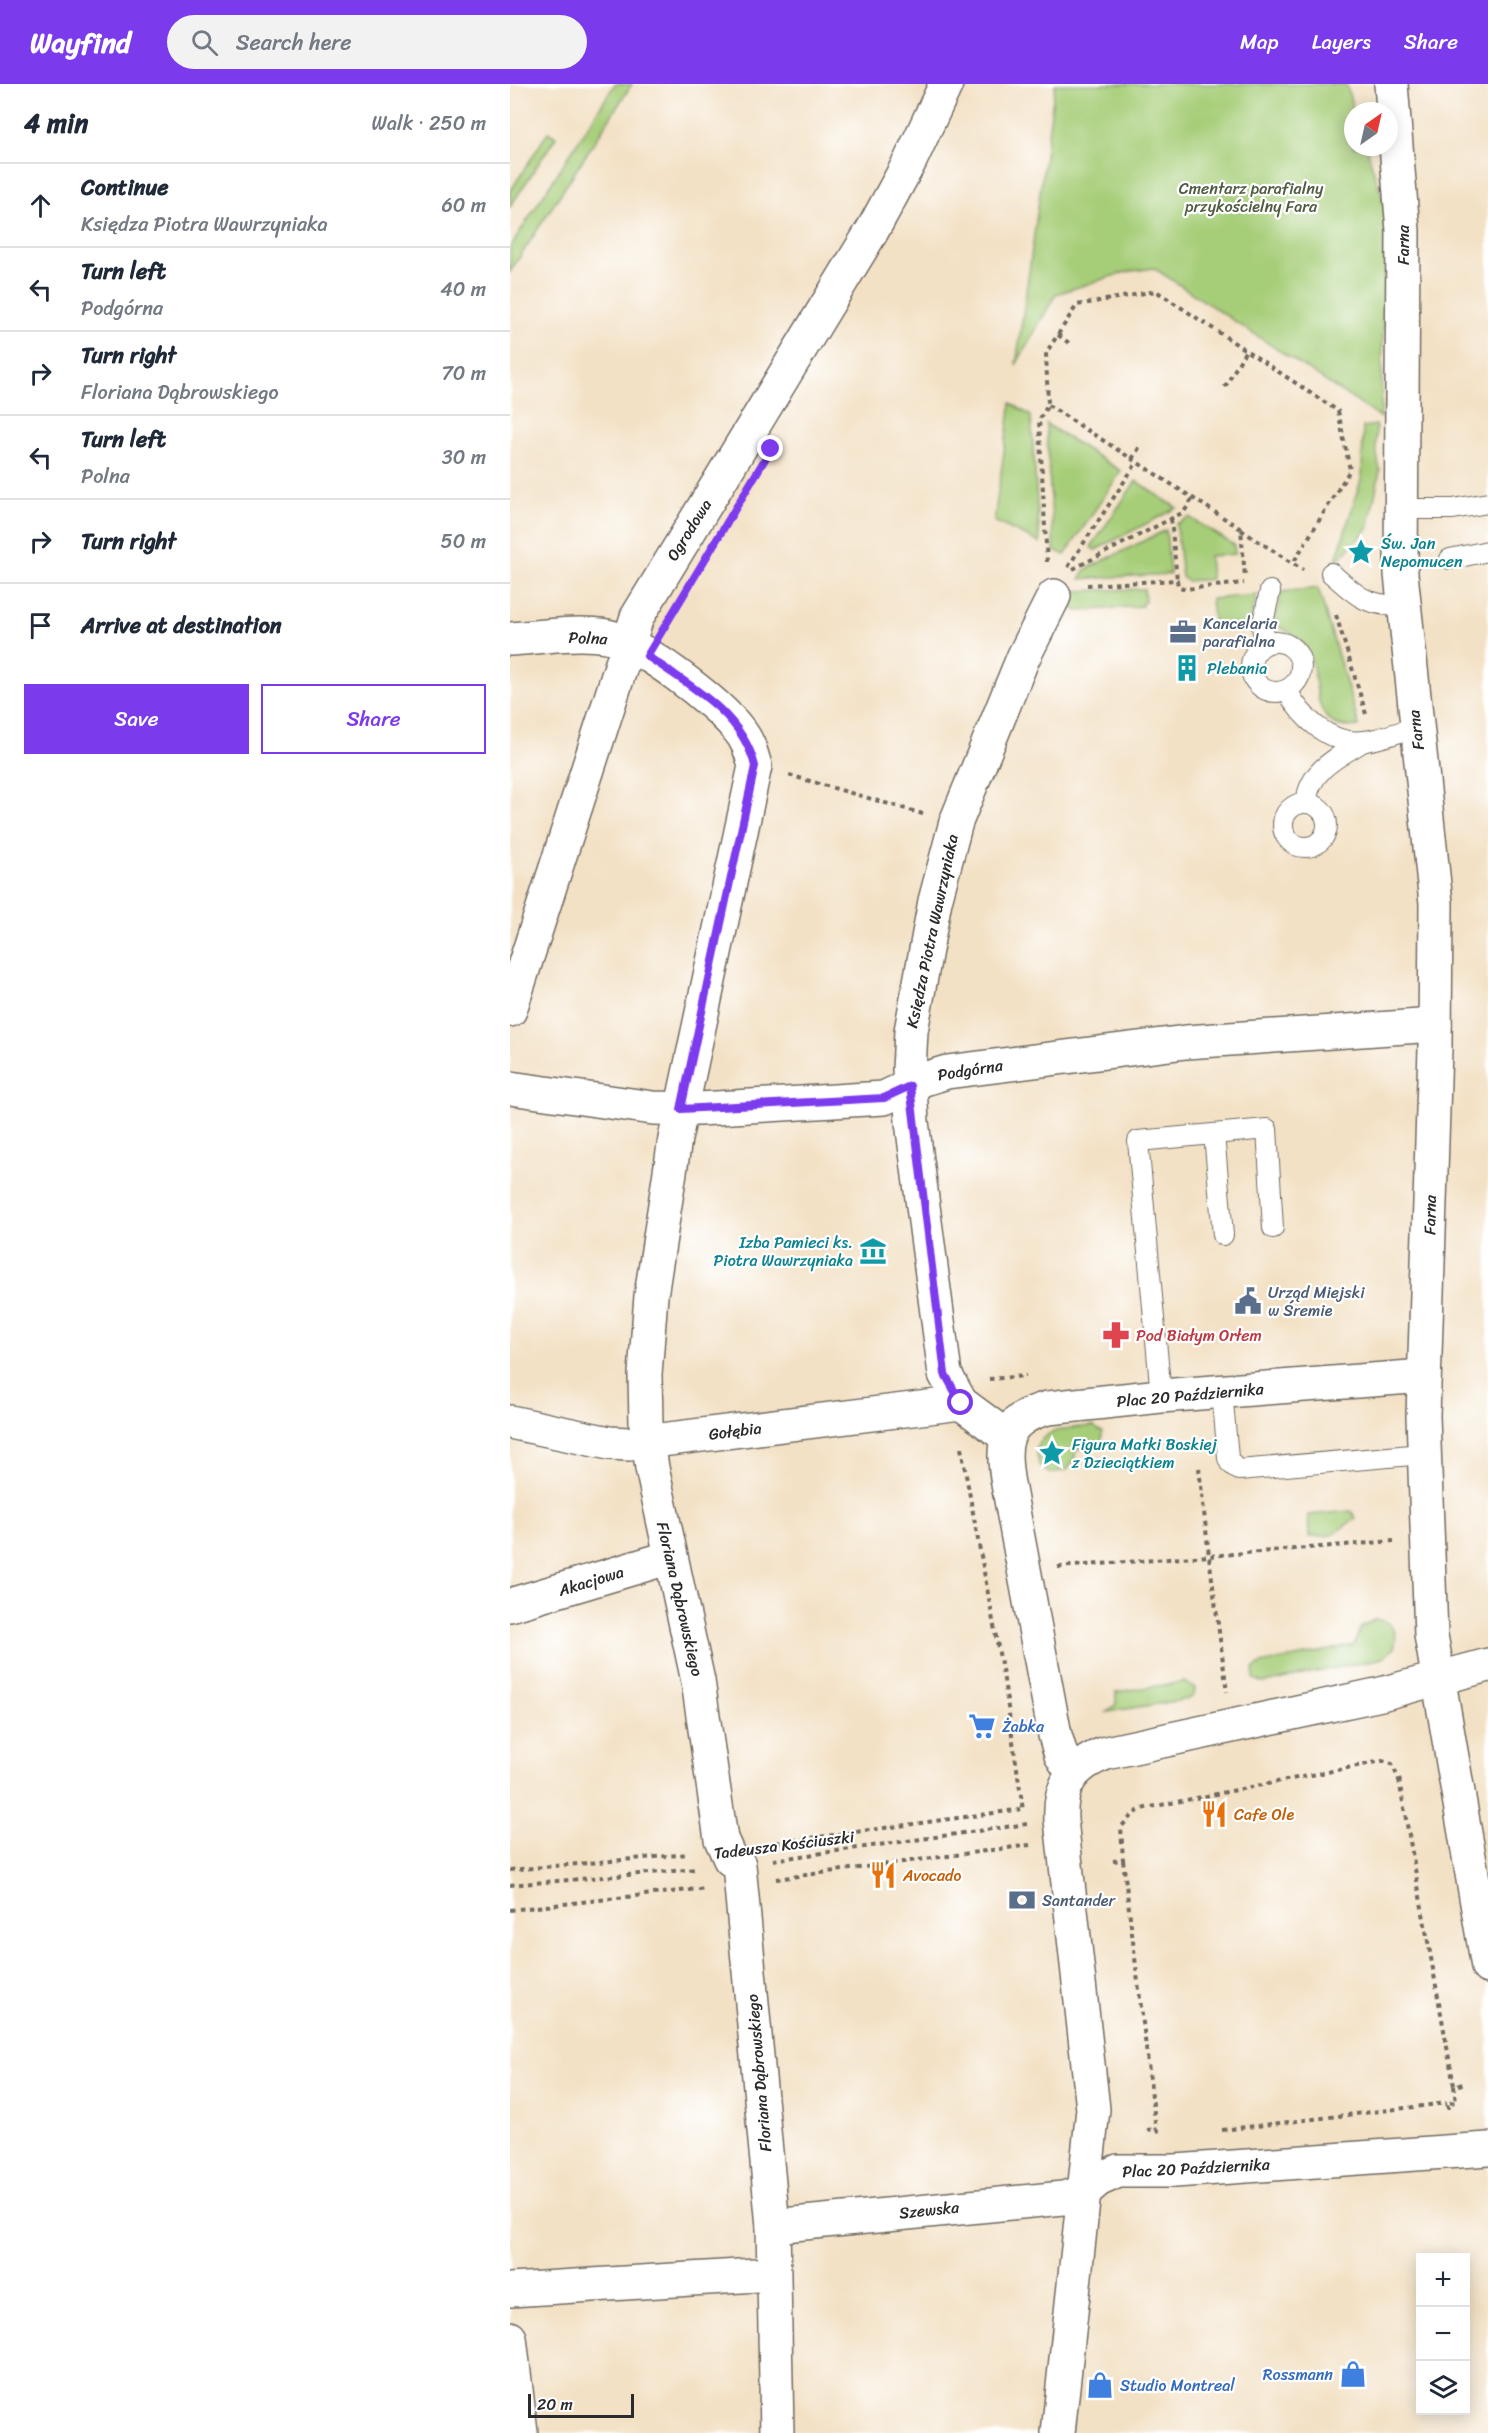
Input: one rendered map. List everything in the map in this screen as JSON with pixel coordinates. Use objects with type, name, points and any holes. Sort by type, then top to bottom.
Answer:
[{"type":"street","name":"Ogrodowa","points":[[510,1010],[627,643],[642,607],[872,231],[910,161],[946,84]]},
{"type":"street","name":"Farna","points":[[1391,84],[1403,231],[1401,509],[1403,605],[1435,880],[1436,1025],[1424,1376]]},
{"type":"street","name":"Księdza Piotra Wawrzyniaka","points":[[1007,1437],[961,1403],[945,1374],[910,1086],[909,1052],[915,1005],[949,844],[1023,658],[1061,583]]},
{"type":"street","name":"Polna","points":[[510,639],[595,635],[627,643],[689,685],[726,716],[768,770]]},
{"type":"street","name":"Floriana Dąbrowskiego","points":[[768,770],[681,1109],[651,1296],[645,1374],[647,1441],[698,1681],[721,1839],[730,1859],[739,1865],[773,2226],[777,2433]]},
{"type":"street","name":"Podgórna","points":[[510,1088],[652,1108],[681,1109],[884,1098],[947,1072],[1099,1052],[1290,1034],[1436,1025]]},
{"type":"street","name":"Plac 20 Października","points":[[1007,1437],[1022,1418],[1038,1411],[1161,1396],[1424,1376]]},
{"type":"street","points":[[1424,1376],[1423,1454],[1431,1635],[1436,1680],[1488,1967]]},
{"type":"street","name":"Gołębia","points":[[510,1422],[609,1443],[647,1441],[961,1403]]},
{"type":"street","points":[[1007,1437],[1004,1462],[1050,1714],[1061,1755],[1072,1772]]},
{"type":"street","name":"Akacjowa","points":[[510,1605],[671,1557]]},
{"type":"street","points":[[1058,2433],[1093,2109],[1061,1820],[1062,1795],[1072,1772],[1081,1764],[1106,1753],[1381,1694],[1488,1665]]},
{"type":"street","name":"Plac 20 Października","points":[[1084,2192],[1098,2180],[1118,2171],[1175,2171],[1488,2149]]},
{"type":"street","name":"Szewska","points":[[773,2226],[1053,2200],[1084,2192]]},
{"type":"street","points":[[510,2290],[773,2274]]},
{"type":"street","points":[[510,2338],[522,2433]]},
{"type":"lane","points":[[1401,509],[1454,509],[1488,503]]},
{"type":"lane","points":[[1450,559],[1488,551]]},
{"type":"lane","points":[[1322,574],[1371,604],[1403,605]]},
{"type":"lane","points":[[1266,643],[1262,627],[1270,591]]},
{"type":"lane","points":[[1282,642],[1290,645],[1300,656],[1302,664],[1299,679],[1287,690],[1271,692],[1264,689],[1253,677],[1251,662],[1259,648],[1266,643],[1282,642]]},
{"type":"lane","points":[[1287,690],[1299,711],[1315,726],[1339,738],[1369,740]]},
{"type":"lane","points":[[1306,802],[1307,791],[1315,776],[1332,761],[1369,740],[1416,728]]},
{"type":"lane","points":[[1161,1396],[1138,1141],[1267,1129],[1273,1228]]},
{"type":"lane","points":[[1214,1134],[1223,1235]]},
{"type":"lane","points":[[1222,1391],[1228,1458],[1230,1463],[1239,1470],[1423,1454]]},
{"type":"path","points":[[1177,580],[1061,583],[1038,420],[1048,405],[1046,353],[1077,305],[1156,291],[1338,411],[1350,470],[1293,563]]},
{"type":"path","points":[[1058,335],[1068,343]]},
{"type":"path","points":[[1225,387],[1246,351]]},
{"type":"path","points":[[1048,405],[1293,563],[1322,574]]},
{"type":"path","points":[[1132,459],[1141,445]]},
{"type":"path","points":[[1137,462],[1064,574],[1184,512],[1193,498]]},
{"type":"path","points":[[1171,519],[1178,586],[1185,589],[1245,583],[1241,529]]},
{"type":"path","points":[[1334,611],[1369,740]]},
{"type":"path","points":[[768,770],[930,816]]},
{"type":"path","points":[[1198,1461],[1227,1697]]},
{"type":"path","points":[[1051,1567],[1396,1540]]},
{"type":"path","points":[[1004,1680],[1027,1833]]},
{"type":"path","points":[[1156,2129],[1123,1860],[1121,1827],[1141,1809],[1382,1761],[1392,1764],[1399,1780],[1456,2102],[1218,2130]]},
{"type":"path","points":[[1399,1780],[1405,1779]]},
{"type":"path","name":"Tadeusza Kościuszki","points":[[510,1885],[739,1865],[1061,1820]]},
{"type":"path","points":[[1028,1841],[1034,1848]]},
{"type":"path","points":[[1113,1862],[1123,1860]]},
{"type":"path","points":[[1454,2086],[1463,2084]]},
{"type":"path","points":[[1447,2103],[1448,2109]]},
{"type":"green space","points":[[615,84],[632,84],[510,272],[510,247]]},
{"type":"green space","name":"Cmentarz parafialny przykościelny Fara","points":[[1055,84],[1346,84],[1351,102],[1344,102],[1344,156],[1369,156],[1386,209],[1381,418],[1154,268],[1126,272],[1056,294],[1016,365]]},
{"type":"green space","points":[[548,132],[556,137],[510,207],[510,192]]},
{"type":"green space","points":[[1011,403],[1031,416],[1040,543],[994,521]]},
{"type":"green space","points":[[1046,424],[1121,471],[1065,555],[1054,550]]},
{"type":"green space","points":[[1376,425],[1376,449],[1380,471],[1368,529],[1335,563],[1362,477],[1363,427]]},
{"type":"green space","points":[[1136,481],[1177,508],[1095,550],[1091,547]]},
{"type":"green space","points":[[1189,517],[1234,545],[1235,554],[1209,556],[1211,579],[1187,581],[1182,577],[1176,524]]},
{"type":"green space","points":[[1166,530],[1170,574],[1080,579],[1086,569]]},
{"type":"green space","points":[[1318,588],[1359,726],[1342,726],[1331,721],[1323,713],[1312,661],[1307,649],[1293,634],[1274,625],[1281,592]]},
{"type":"green space","points":[[1144,589],[1145,602],[1142,606],[1078,611],[1065,604],[1073,591]]},
{"type":"green space","points":[[1257,595],[1248,626],[1214,628],[1211,599]]},
{"type":"green space","points":[[1093,1426],[1102,1432],[1102,1443],[1076,1450],[1074,1461],[1067,1470],[1050,1473],[1039,1465],[1036,1448],[1046,1436],[1069,1428]]},
{"type":"green space","points":[[1351,1511],[1356,1518],[1331,1535],[1309,1537],[1308,1515]]},
{"type":"green space","points":[[1375,1619],[1386,1622],[1395,1632],[1394,1648],[1383,1658],[1264,1683],[1254,1679],[1253,1669],[1261,1664],[1354,1645],[1361,1627]]},
{"type":"green space","points":[[1184,1682],[1195,1688],[1194,1695],[1189,1699],[1107,1712],[1116,1704],[1116,1692]]},
{"type":"place","name":"Św. Jan Nepomucen","points":[[1361,552]]},
{"type":"place","name":"Kancelaria parafialna","points":[[1183,632]]},
{"type":"place","name":"Plebania","points":[[1187,668]]},
{"type":"place","name":"Izba Pamieci ks. Piotra Wawrzyniaka","points":[[873,1251]]},
{"type":"place","name":"Urząd Miejski w Śremie","points":[[1248,1301]]},
{"type":"place","name":"Pod Białym Orłem","points":[[1116,1335]]},
{"type":"place","name":"Figura Matki Boskiej z Dzieciątkiem","points":[[1052,1453]]},
{"type":"place","name":"Żabka","points":[[982,1726]]},
{"type":"place","name":"Cafe Ole","points":[[1214,1814]]},
{"type":"place","name":"Avocado","points":[[883,1875]]},
{"type":"place","name":"Santander","points":[[1022,1900]]},
{"type":"place","name":"Rossmann","points":[[1353,2374]]},
{"type":"place","name":"Studio Montreal","points":[[1100,2385]]},
{"type":"route","points":[[771,449],[647,656],[714,704],[738,728],[751,750],[755,766],[681,1109],[884,1098],[910,1086],[912,1122],[945,1374],[961,1403]]}]
